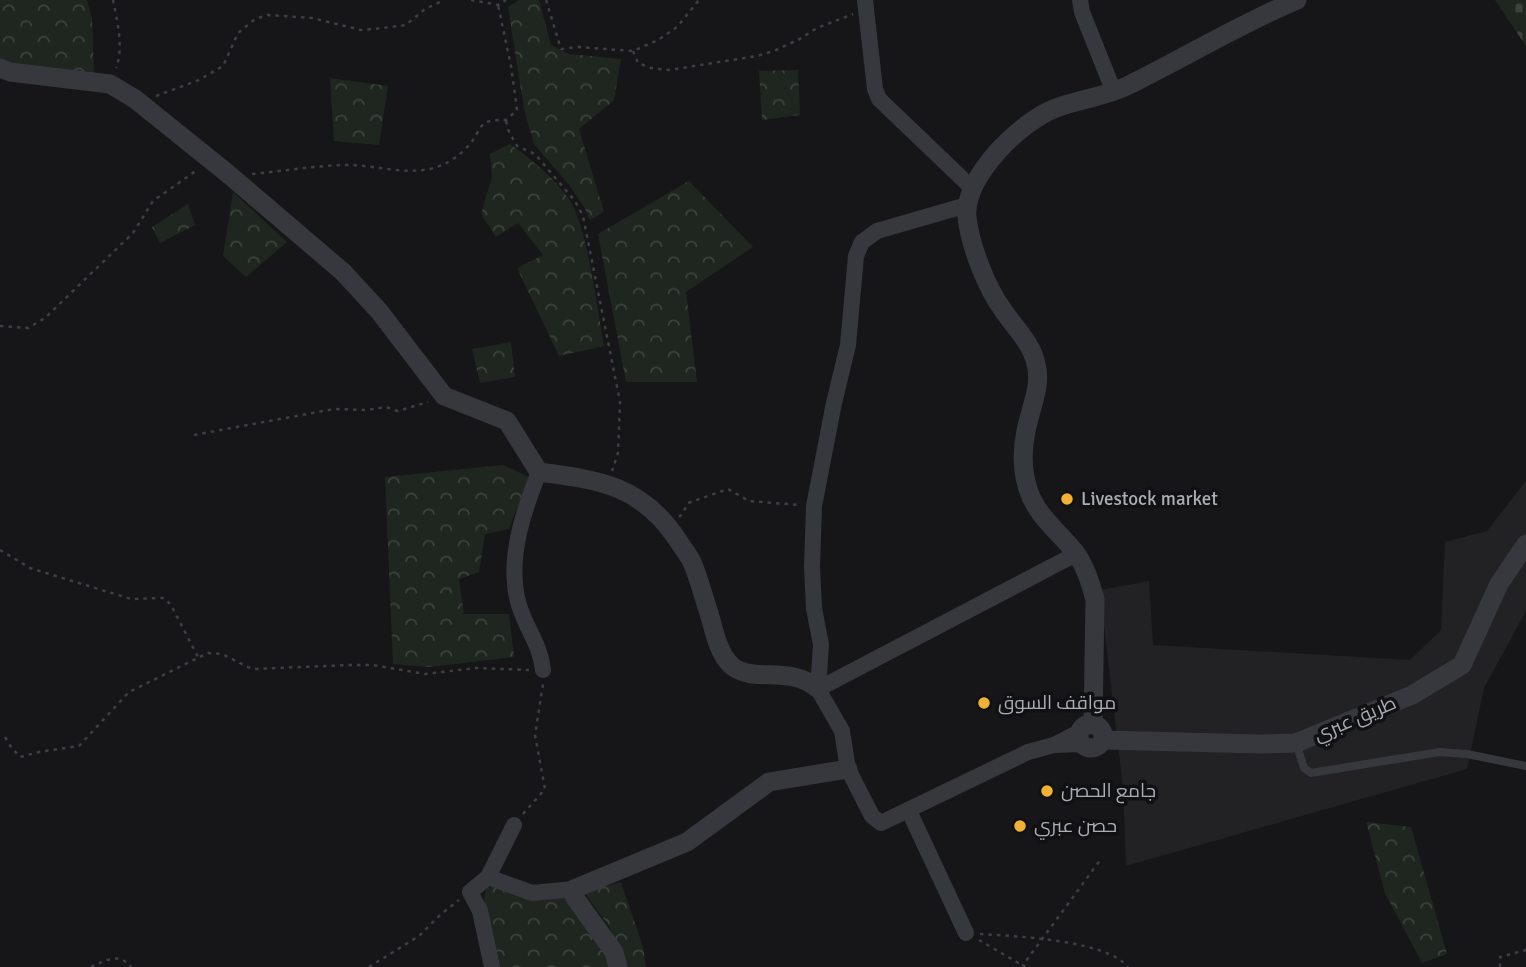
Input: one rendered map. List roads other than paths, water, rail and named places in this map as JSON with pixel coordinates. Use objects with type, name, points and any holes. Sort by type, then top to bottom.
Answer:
[{"type":"street","points":[[1080,0],[1082,12],[1114,92]]},
{"type":"street","points":[[818,689],[821,645],[814,608],[814,506],[848,345],[854,263],[858,249],[877,231],[969,196],[1001,149],[1036,118],[1054,108],[1114,92],[1250,19],[1297,0]]},
{"type":"street","points":[[0,68],[10,72],[110,84],[227,173],[360,289],[444,396],[507,421],[539,472],[608,484],[634,494],[668,525],[691,561],[726,659],[740,671],[807,679],[818,689],[842,732],[848,769],[876,821],[885,823],[1014,758],[1090,735],[1095,600],[1087,575],[1076,554],[1042,517],[1028,488],[1023,453],[1037,386],[1037,363],[989,285],[970,230],[969,196],[879,99],[875,89],[866,5]]},
{"type":"street","points":[[539,472],[529,496],[519,536],[515,576],[518,603],[539,648],[543,670]]},
{"type":"street","name":"طريق عبري","points":[[1090,735],[1260,744],[1296,743],[1412,695],[1456,670],[1466,659],[1482,617],[1499,584],[1526,544]]},
{"type":"street","points":[[818,689],[1076,554]]},
{"type":"street","points":[[488,877],[533,893],[574,889],[687,842],[769,782],[848,769]]},
{"type":"street","points":[[909,811],[966,933]]},
{"type":"street","points":[[492,967],[480,911],[470,891],[488,877],[514,825]]},
{"type":"street","points":[[574,889],[575,898],[614,953],[618,967]]},
{"type":"lane","points":[[1296,743],[1304,768],[1311,773],[1440,752],[1468,754],[1526,766]]},
{"type":"place","name":"Livestock market","points":[[1067,499]]},
{"type":"place","name":"مواقف السوق","points":[[984,703]]},
{"type":"place","name":"جامع الحصن","points":[[1047,791]]},
{"type":"place","name":"حصن عبري","points":[[1020,826]]}]
